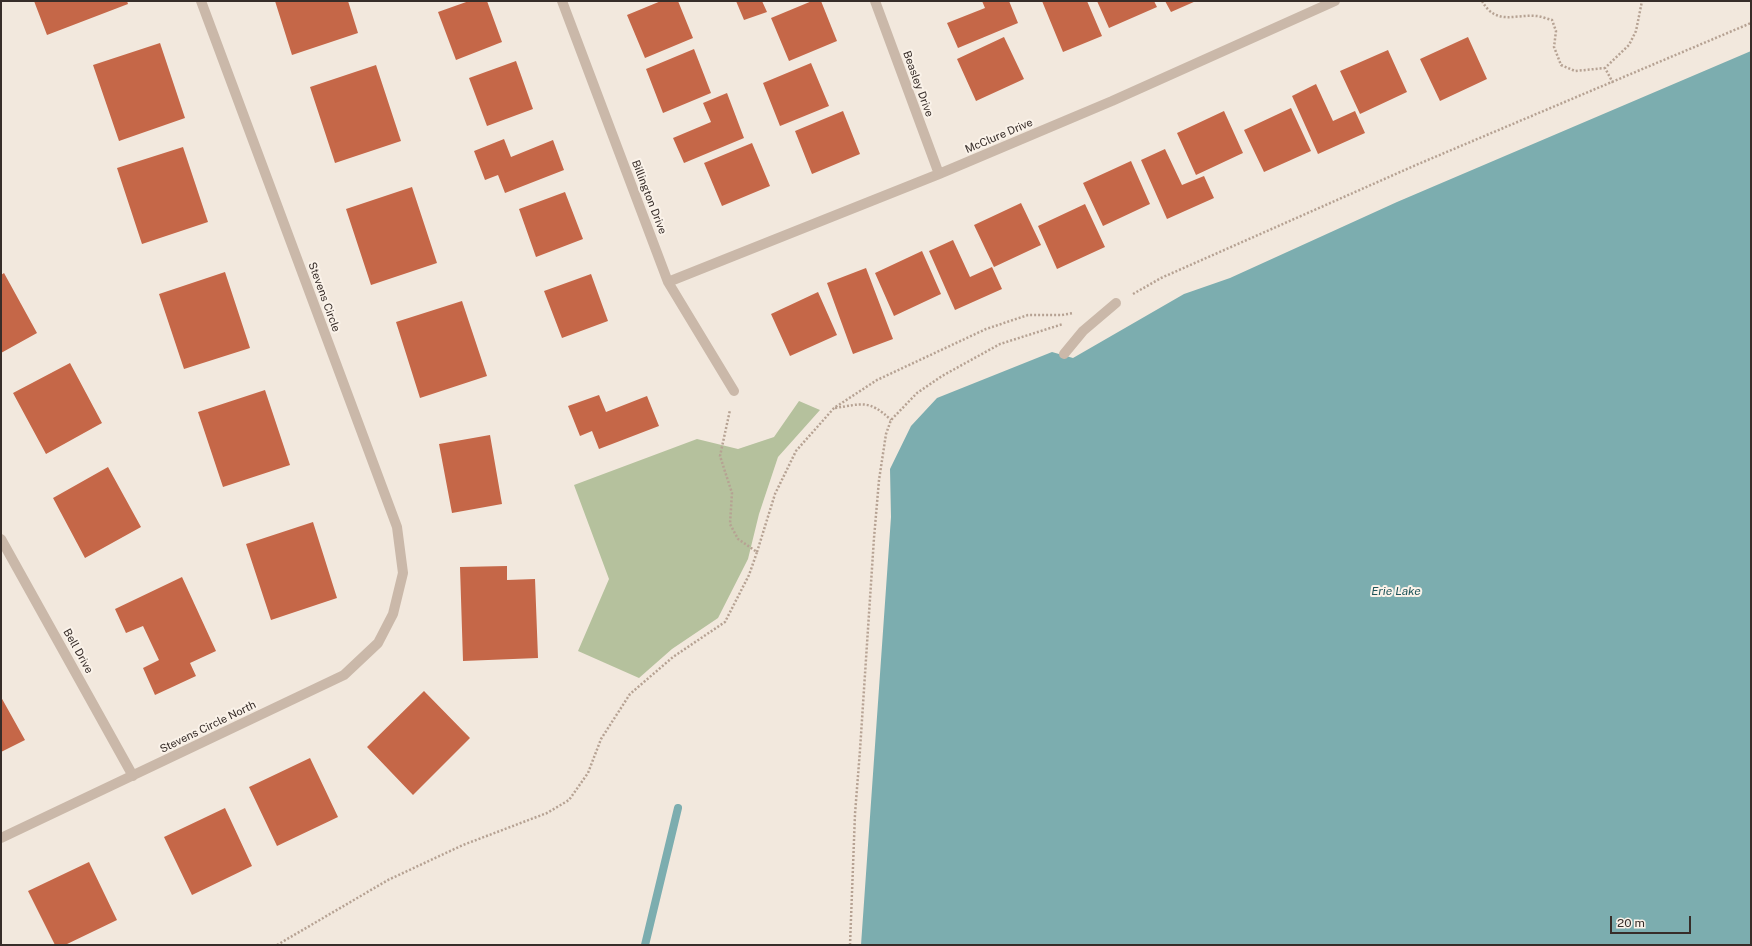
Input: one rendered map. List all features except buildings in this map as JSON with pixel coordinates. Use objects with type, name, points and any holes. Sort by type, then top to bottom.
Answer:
[{"type":"street","name":"Stevens Circle","points":[[201,1],[397,527],[402,573],[396,605]]},
{"type":"street","name":"Billington Drive","points":[[562,1],[668,282],[734,391]]},
{"type":"street","name":"Beasley Drive","points":[[875,1],[939,174]]},
{"type":"street","name":"McClure Drive","points":[[668,282],[939,174],[1112,100],[1335,1]]},
{"type":"street","points":[[1064,354],[1083,331],[1116,303]]},
{"type":"street","name":"Bell Drive","points":[[1,539],[133,776]]},
{"type":"street","name":"Stevens Circle North","points":[[1,838],[344,675],[378,643],[396,605]]},
{"type":"path","points":[[1482,1],[1487,10],[1504,18],[1536,16],[1552,20],[1556,31],[1554,47],[1561,65],[1575,71],[1605,68],[1629,45],[1636,32],[1642,1]]},
{"type":"path","points":[[1116,303],[1176,271],[1416,165],[1613,83],[1751,23]]},
{"type":"path","points":[[1605,68],[1613,83]]},
{"type":"path","points":[[277,945],[388,880],[463,846],[547,813],[568,800],[588,773],[601,739],[630,694],[673,657],[725,622],[749,575],[775,494],[796,450],[834,408],[877,380],[986,329],[1028,315],[1062,315],[1077,312]]},
{"type":"path","points":[[850,945],[855,814],[874,538],[879,480],[886,434],[891,420],[916,393],[942,376],[1000,344],[1065,324]]},
{"type":"path","points":[[734,391],[720,456],[732,493],[730,524],[738,539],[757,552]]},
{"type":"path","points":[[834,408],[872,405],[891,420]]},
{"type":"green space","points":[[799,401],[820,410],[778,457],[759,514],[748,559],[718,618],[672,649],[639,678],[578,651],[609,579],[574,485],[697,439],[738,449],[774,437]]},
{"type":"water","name":"Erie Lake","points":[[1751,51],[1751,945],[861,945],[891,517],[890,469],[911,426],[937,398],[1052,352],[1073,358],[1184,294],[1230,278],[1397,202]]},
{"type":"waterway","points":[[645,945],[678,808]]}]
